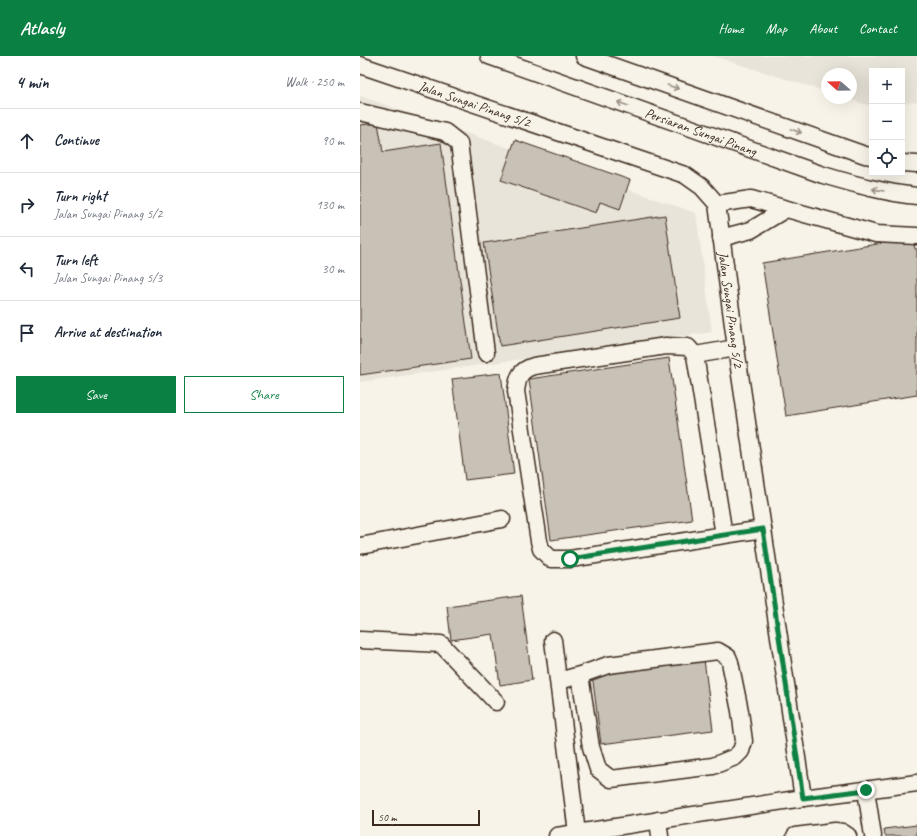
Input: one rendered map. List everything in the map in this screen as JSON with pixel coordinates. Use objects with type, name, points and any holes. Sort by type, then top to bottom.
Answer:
[{"type":"street","name":"Persiaran Sungai Pinang","points":[[489,56],[823,175],[866,188],[917,196]]},
{"type":"street","points":[[584,56],[869,156]]},
{"type":"street","name":"Jalan Sungai Pinang 5/2","points":[[360,65],[685,175],[702,187],[717,204],[736,348],[803,798]]},
{"type":"street","points":[[360,112],[445,132],[459,143],[486,353]]},
{"type":"street","points":[[905,163],[917,164]]},
{"type":"street","points":[[717,204],[751,199],[876,234],[917,236]]},
{"type":"street","points":[[721,238],[751,230],[786,209]]},
{"type":"street","points":[[724,535],[695,355],[688,347],[666,346],[534,366],[527,368],[519,376],[516,391],[537,533],[542,550],[551,559],[570,559],[763,529]]},
{"type":"street","points":[[695,355],[736,348]]},
{"type":"street","points":[[360,546],[502,519]]},
{"type":"street","points":[[360,640],[442,644],[496,702]]},
{"type":"street","points":[[554,640],[577,833]]},
{"type":"street","points":[[558,681],[608,665],[718,651],[728,657],[730,662],[740,711],[744,741],[741,751],[735,757],[713,766],[611,779],[598,769],[592,747],[580,675]]},
{"type":"street","points":[[567,752],[592,747]]},
{"type":"street","points":[[557,836],[577,833],[659,828],[803,798],[917,783]]},
{"type":"street","points":[[866,790],[873,836]]},
{"type":"street","points":[[795,836],[842,832],[848,836]]},
{"type":"shaded area","points":[[713,56],[917,56],[917,102],[905,103],[905,68],[869,68],[869,105],[857,102],[857,68],[821,68],[821,90]]},
{"type":"shaded area","points":[[360,96],[696,213],[712,332],[360,382]]},
{"type":"building","points":[[378,123],[383,152],[441,143],[471,359],[360,375],[360,125]]},
{"type":"building","points":[[515,140],[630,180],[620,209],[600,202],[596,213],[501,180]]},
{"type":"building","points":[[665,215],[680,318],[500,346],[484,243]]},
{"type":"building","points":[[913,238],[915,249],[917,249],[917,395],[786,416],[762,263]]},
{"type":"building","points":[[669,358],[692,520],[551,540],[529,379]]},
{"type":"building","points":[[501,373],[514,474],[465,480],[452,379]]},
{"type":"building","points":[[521,596],[532,680],[500,685],[493,634],[451,640],[447,606]]},
{"type":"building","points":[[704,659],[713,730],[601,744],[592,674]]},
{"type":"building","points":[[917,825],[917,836],[885,836],[884,829]]},
{"type":"route","points":[[570,559],[763,529],[803,798],[866,790]]}]
